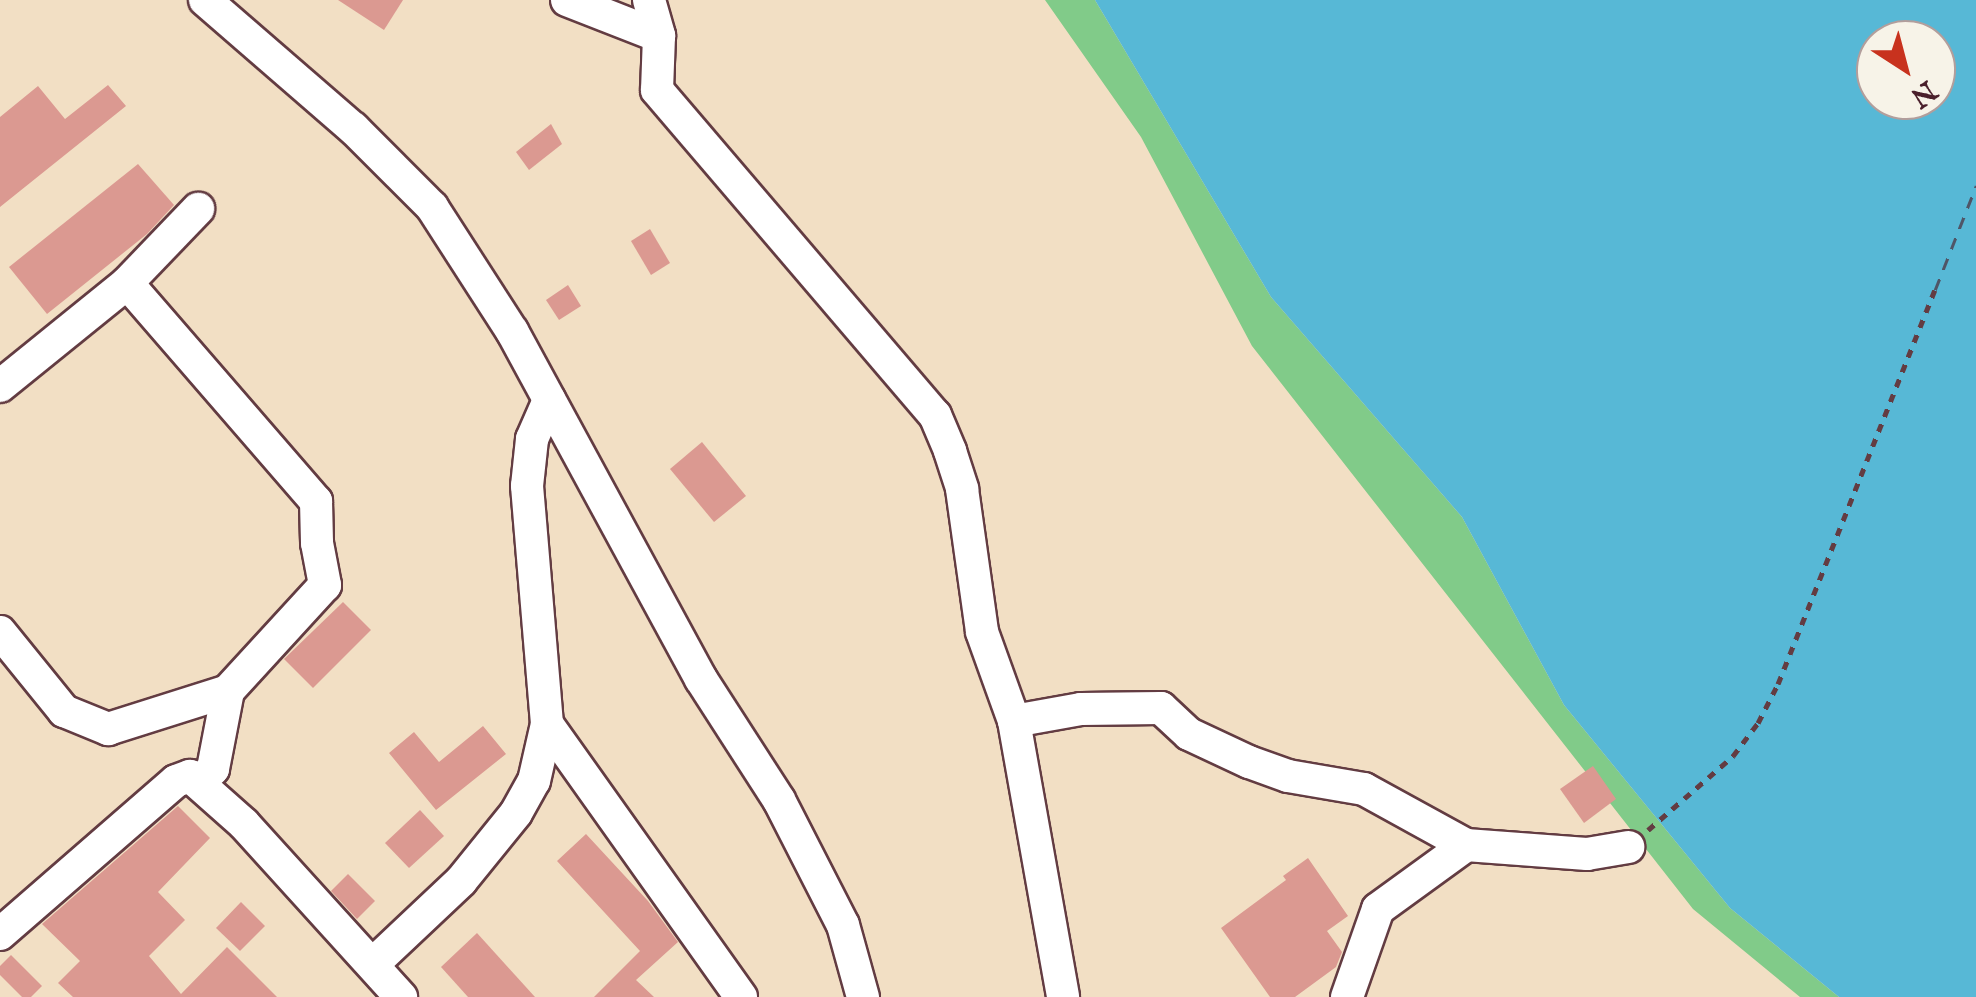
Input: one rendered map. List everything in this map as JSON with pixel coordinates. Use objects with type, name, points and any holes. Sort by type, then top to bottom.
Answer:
[{"type":"street","points":[[205,0],[354,128],[432,206],[549,400],[701,679],[787,816],[843,926],[863,997]]},
{"type":"street","points":[[567,0],[659,36]]},
{"type":"street","points":[[649,0],[659,36],[656,90],[935,415],[962,489],[982,632],[1014,722],[1063,997]]},
{"type":"street","points":[[0,386],[127,283],[198,209]]},
{"type":"street","points":[[0,632],[64,711],[108,729],[228,692],[325,584],[317,543],[316,501],[127,283]]},
{"type":"street","points":[[373,964],[461,882],[516,813],[534,781],[547,724],[527,486],[532,439],[549,400]]},
{"type":"street","points":[[200,781],[213,770],[228,692]]},
{"type":"street","points":[[1014,722],[1081,709],[1161,708],[1189,734],[1249,762],[1288,776],[1364,789],[1466,845],[1587,854],[1628,847]]},
{"type":"street","points":[[547,724],[741,997]]},
{"type":"street","points":[[0,934],[176,781],[190,776],[200,781],[402,997]]},
{"type":"street","points":[[1347,997],[1378,910],[1466,845]]},
{"type":"path","points":[[1628,847],[1733,756],[1758,723],[1778,684],[1934,290]]},
{"type":"green space","points":[[1045,0],[1095,0],[1271,297],[1462,517],[1564,705],[1730,908],[1839,997],[1800,997],[1693,909],[1252,346],[1141,137]]},
{"type":"water","points":[[1095,0],[1976,0],[1976,997],[1839,997],[1730,908],[1564,705],[1462,517],[1271,297]]},
{"type":"building","points":[[338,0],[403,0],[384,30]]},
{"type":"building","points":[[108,85],[126,106],[0,207],[0,117],[38,86],[65,119]]},
{"type":"building","points":[[551,124],[562,144],[529,170],[516,152]]},
{"type":"building","points":[[138,164],[174,205],[147,234],[47,314],[9,267]]},
{"type":"building","points":[[650,229],[670,263],[651,275],[631,241]]},
{"type":"building","points":[[568,285],[581,306],[559,320],[546,300]]},
{"type":"building","points":[[702,442],[746,496],[714,522],[670,469]]},
{"type":"building","points":[[343,602],[371,630],[313,688],[284,659]]},
{"type":"building","points":[[483,726],[506,754],[436,810],[389,753],[414,732],[439,762]]},
{"type":"building","points":[[1593,766],[1616,799],[1584,823],[1560,789]]},
{"type":"building","points":[[178,806],[210,838],[158,892],[185,920],[149,956],[181,994],[227,947],[277,997],[73,997],[58,983],[80,961],[42,924]]},
{"type":"building","points":[[420,810],[444,836],[409,868],[385,843]]},
{"type":"building","points":[[586,834],[648,901],[678,942],[636,980],[654,997],[594,997],[640,951],[557,861]]},
{"type":"building","points":[[1308,858],[1348,916],[1327,931],[1342,952],[1336,967],[1295,997],[1270,997],[1221,928],[1286,880],[1283,876]]},
{"type":"building","points":[[348,874],[375,901],[357,919],[331,891]]},
{"type":"building","points":[[241,902],[265,926],[240,951],[216,928]]},
{"type":"building","points":[[477,933],[535,997],[468,997],[441,967]]},
{"type":"building","points":[[11,955],[42,986],[31,997],[22,997],[0,975],[0,966]]},
{"type":"ferry route","points":[[1935,290],[1976,186]]}]
